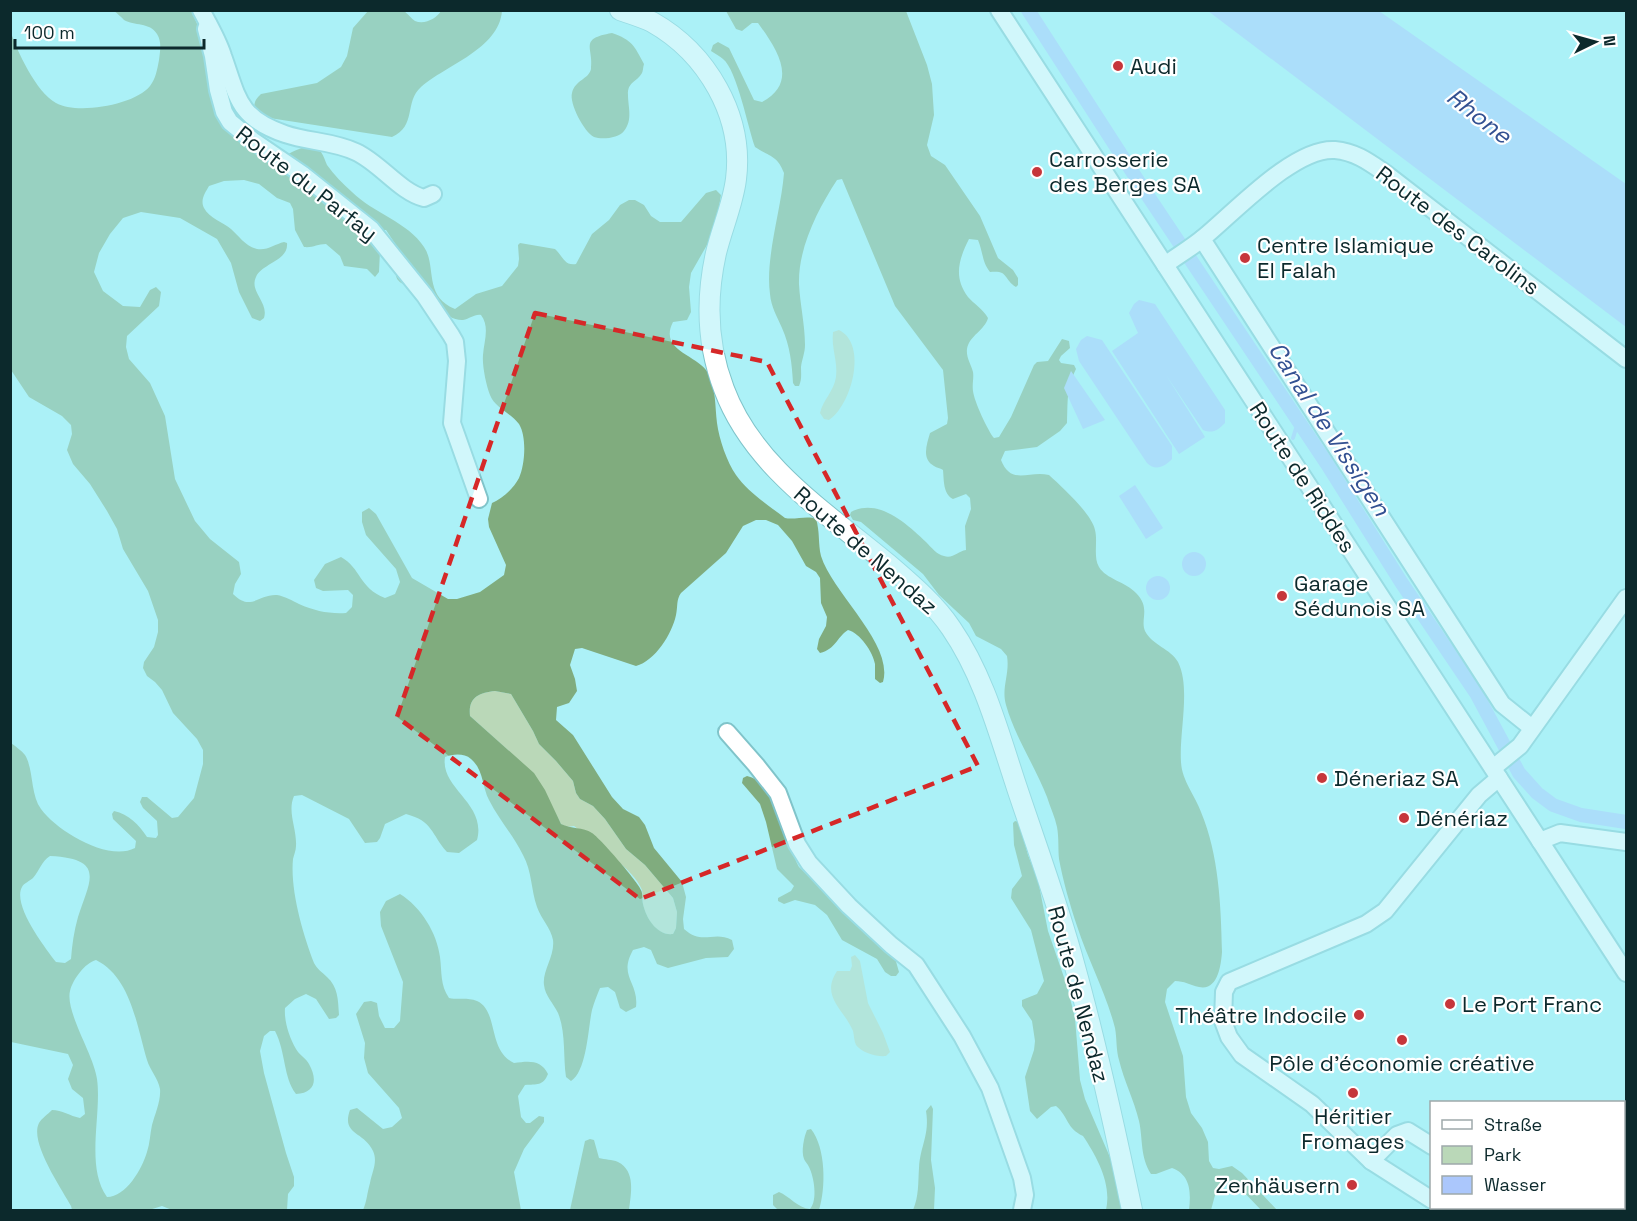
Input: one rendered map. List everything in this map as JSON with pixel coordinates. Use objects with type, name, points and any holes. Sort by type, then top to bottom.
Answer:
[{"type":"main road","name":"Route de Nendaz","points":[[620,10],[648,20],[686,47],[712,78],[729,113],[735,145],[736,176],[716,254],[710,294],[710,324],[719,375],[735,415],[748,436],[776,470],[899,574],[937,610],[958,640],[979,680],[1030,826],[1075,966],[1132,1210]]},
{"type":"street","name":"Route de Riddes","points":[[999,10],[1498,769],[1540,842],[1626,973]]},
{"type":"street","points":[[204,17],[223,54],[240,105],[250,116],[291,136],[338,145],[357,152],[415,195],[424,198],[433,194]]},
{"type":"street","name":"Route du Parfay","points":[[204,17],[218,90],[224,112],[230,122],[302,174],[371,229],[425,296],[451,334],[455,342],[458,361],[452,423],[479,499]]},
{"type":"street","name":"Route des Carolins","points":[[1165,264],[1202,239],[1290,164],[1310,155],[1333,150],[1357,154],[1385,172],[1626,359]]},
{"type":"street","points":[[1202,239],[1502,704],[1532,728]]},
{"type":"street","points":[[1430,1199],[1371,1161],[1312,1104],[1252,1063],[1235,1047],[1223,1022],[1224,992],[1229,982],[1366,924],[1385,911],[1498,769],[1520,746],[1626,598]]},
{"type":"street","points":[[728,732],[778,794],[797,844],[805,857],[834,891],[891,945],[916,964],[962,1036],[990,1088],[1022,1178],[1025,1195],[1022,1210]]},
{"type":"street","points":[[1540,842],[1560,833],[1626,842]]},
{"type":"street","points":[[1371,1161],[1397,1135],[1408,1131],[1430,1145]]},
{"type":"highlighted area","points":[[535,313],[767,362],[978,766],[640,899],[397,717]]},
{"type":"green space","points":[[114,11],[192,11],[232,114],[276,161],[304,147],[314,147],[321,152],[330,169],[352,192],[417,238],[428,255],[432,280],[438,296],[455,309],[476,294],[502,286],[518,266],[518,245],[520,243],[555,249],[566,262],[576,264],[592,234],[609,220],[620,205],[629,200],[635,200],[644,205],[651,216],[660,222],[681,222],[706,193],[716,190],[721,195],[715,231],[691,273],[689,287],[691,312],[687,320],[673,322],[670,332],[671,340],[682,352],[703,367],[711,379],[722,443],[736,475],[746,487],[785,518],[816,519],[821,556],[837,586],[871,635],[880,652],[884,667],[883,682],[880,683],[875,679],[874,659],[869,649],[857,635],[848,630],[833,646],[820,653],[817,649],[827,617],[821,603],[820,578],[816,572],[806,566],[792,541],[778,525],[766,520],[756,520],[743,526],[726,553],[681,593],[674,622],[667,638],[650,659],[636,666],[582,648],[575,649],[570,665],[577,691],[569,703],[557,707],[556,720],[573,735],[612,797],[623,809],[639,817],[645,825],[654,848],[682,882],[686,897],[684,929],[697,936],[725,937],[732,940],[734,949],[728,957],[706,958],[668,968],[657,964],[651,950],[644,947],[633,950],[629,959],[628,973],[635,991],[636,1007],[626,1012],[620,1008],[615,992],[608,987],[600,988],[592,1010],[584,1059],[571,1081],[566,1077],[561,1020],[544,985],[553,946],[552,936],[537,907],[526,861],[489,800],[481,773],[475,763],[465,756],[445,757],[445,768],[449,778],[476,816],[478,827],[477,840],[459,853],[447,852],[427,824],[406,814],[385,824],[377,842],[365,843],[349,819],[302,795],[294,796],[292,814],[296,846],[293,859],[293,885],[298,912],[314,963],[331,981],[335,989],[339,1015],[329,1019],[316,999],[306,994],[295,999],[285,1008],[286,1024],[291,1039],[312,1070],[313,1085],[307,1091],[296,1094],[292,1087],[275,1031],[270,1031],[264,1036],[260,1051],[264,1073],[294,1177],[294,1186],[288,1194],[287,1210],[172,1210],[162,1206],[149,1210],[72,1210],[42,1153],[37,1131],[40,1121],[52,1110],[80,1118],[85,1114],[83,1098],[72,1089],[68,1079],[73,1065],[68,1054],[11,1042],[11,743],[25,755],[38,803],[49,818],[84,842],[111,851],[135,848],[136,841],[113,819],[114,811],[133,821],[147,837],[156,838],[158,835],[157,821],[143,808],[140,802],[142,797],[147,797],[172,818],[178,817],[194,798],[203,764],[203,750],[197,739],[173,713],[162,690],[147,676],[143,668],[144,662],[154,647],[158,620],[148,591],[123,549],[117,529],[90,484],[73,464],[67,450],[72,434],[71,425],[62,416],[29,397],[11,370],[10,30],[28,70],[49,98],[56,103],[77,108],[105,106],[143,93],[154,80],[160,53],[160,40],[154,30],[124,20]],"holes":[[[244,180],[259,184],[277,198],[290,203],[293,209],[295,230],[304,247],[326,244],[340,256],[344,266],[367,269],[375,277],[379,272],[381,230],[386,230],[400,251],[396,267],[397,278],[400,282],[422,287],[450,317],[463,320],[481,315],[486,329],[483,359],[489,391],[492,400],[519,424],[522,430],[524,451],[519,478],[507,493],[492,503],[488,519],[489,527],[506,565],[504,575],[480,592],[457,599],[448,599],[412,578],[376,514],[369,508],[362,512],[362,522],[366,535],[396,569],[400,582],[395,594],[385,598],[376,594],[365,584],[353,567],[341,557],[325,564],[314,580],[316,588],[323,591],[348,590],[353,595],[352,607],[346,613],[316,610],[277,595],[245,602],[233,594],[235,584],[241,574],[239,562],[210,539],[195,521],[175,479],[165,416],[150,383],[129,359],[126,347],[127,336],[159,306],[161,292],[156,287],[150,290],[140,307],[123,306],[103,291],[94,272],[99,253],[123,218],[141,212],[180,218],[217,239],[231,263],[239,292],[252,318],[260,321],[264,318],[265,312],[255,287],[256,277],[259,272],[284,254],[287,243],[264,249],[253,248],[228,226],[209,215],[203,205],[205,194],[209,186],[224,181]],[[489,692],[511,694],[539,744],[573,781],[580,799],[593,806],[626,849],[645,865],[673,898],[677,912],[676,928],[673,934],[662,932],[653,925],[644,909],[639,886],[596,836],[588,831],[561,824],[534,773],[470,716],[473,700]],[[50,856],[68,858],[80,862],[87,867],[90,874],[87,892],[75,928],[71,959],[65,963],[56,962],[38,937],[25,915],[20,895],[24,884],[33,878]],[[96,960],[108,968],[125,990],[136,1018],[147,1060],[160,1089],[159,1103],[145,1159],[127,1187],[114,1196],[107,1197],[100,1185],[95,1156],[97,1079],[70,1000],[70,991],[74,982],[80,972]]]},
{"type":"green space","points":[[368,11],[404,11],[415,21],[423,22],[434,18],[441,11],[502,11],[499,24],[482,46],[421,87],[413,100],[405,127],[392,137],[263,117],[256,113],[255,103],[261,94],[317,83],[341,67],[347,56],[353,28]]},
{"type":"green space","points":[[726,11],[906,11],[932,84],[934,115],[927,145],[931,156],[945,165],[980,216],[998,258],[1013,270],[1018,278],[1016,287],[1000,272],[990,272],[978,240],[969,239],[960,261],[960,282],[968,297],[988,318],[968,344],[967,355],[973,372],[973,391],[976,402],[994,438],[999,437],[1011,417],[1034,365],[1037,362],[1048,361],[1062,339],[1069,341],[1070,348],[1059,360],[1061,363],[1074,365],[1076,369],[1069,389],[1067,423],[1060,431],[1037,447],[1005,451],[1001,460],[1005,468],[1015,475],[1049,475],[1083,509],[1095,530],[1096,559],[1099,567],[1106,575],[1136,593],[1143,604],[1144,627],[1148,636],[1178,662],[1184,684],[1182,769],[1201,812],[1212,846],[1220,899],[1222,952],[1217,976],[1210,985],[1199,987],[1175,981],[1167,989],[1165,1002],[1183,1056],[1186,1097],[1191,1113],[1202,1128],[1208,1142],[1209,1161],[1213,1168],[1232,1166],[1242,1173],[1277,1210],[1261,1210],[1230,1181],[1217,1188],[1211,1210],[1189,1210],[1190,1191],[1183,1175],[1172,1168],[1151,1174],[1147,1168],[1139,1121],[1118,1056],[1115,1028],[1081,939],[1067,893],[1059,859],[1058,831],[1055,820],[1006,705],[1004,693],[1007,656],[1001,649],[976,636],[969,623],[939,595],[923,574],[861,522],[853,520],[850,515],[851,512],[861,508],[882,510],[901,521],[941,555],[947,557],[966,550],[965,526],[971,509],[970,498],[966,494],[953,499],[950,497],[947,494],[943,470],[930,463],[926,455],[930,433],[947,424],[943,370],[895,306],[842,179],[837,180],[823,203],[810,229],[802,257],[799,284],[805,348],[799,386],[793,383],[789,348],[774,311],[769,280],[771,250],[784,173],[776,160],[755,147],[733,75],[723,59],[711,51],[713,45],[718,42],[729,48],[754,100],[762,102],[780,85],[781,64],[772,43],[758,23],[752,23],[742,31],[736,29]]},
{"type":"green space","points":[[612,33],[632,44],[644,64],[642,73],[628,91],[627,127],[622,133],[610,138],[597,138],[590,134],[582,124],[575,110],[572,93],[576,85],[590,72],[591,41],[601,35]]},
{"type":"green space","points":[[839,330],[848,337],[853,348],[854,375],[844,402],[829,420],[824,419],[820,413],[835,382],[833,332]]},
{"type":"green space","points":[[495,691],[511,694],[539,744],[573,781],[580,799],[593,806],[626,849],[645,865],[673,898],[677,912],[676,928],[673,934],[662,932],[650,921],[643,904],[642,890],[631,874],[574,826],[567,827],[561,824],[552,807],[511,753],[470,716],[471,704],[476,697]]},
{"type":"green space","points":[[747,776],[758,781],[775,801],[799,867],[895,958],[899,972],[896,976],[885,972],[877,959],[842,940],[827,915],[815,905],[795,900],[784,904],[778,901],[778,898],[791,891],[794,886],[777,869],[760,804],[742,783],[743,778]]},
{"type":"green space","points":[[1019,822],[1038,880],[1048,931],[1067,986],[1075,1018],[1080,1080],[1085,1099],[1112,1162],[1124,1210],[1106,1210],[1107,1190],[1098,1162],[1083,1136],[1070,1126],[1060,1110],[1056,1106],[1051,1107],[1037,1119],[1030,1111],[1025,1077],[1035,1041],[1032,1021],[1022,1006],[1022,1000],[1037,994],[1044,981],[1031,930],[1011,898],[1012,889],[1022,876],[1014,845],[1013,823]]},
{"type":"green space","points":[[400,894],[415,906],[432,930],[440,957],[443,983],[449,998],[473,1000],[484,1006],[496,1040],[506,1057],[514,1063],[538,1063],[548,1074],[542,1082],[525,1085],[518,1096],[521,1117],[526,1123],[530,1123],[539,1116],[544,1117],[544,1122],[524,1149],[514,1172],[521,1210],[363,1210],[375,1159],[369,1145],[351,1129],[348,1118],[350,1110],[357,1108],[383,1129],[392,1127],[402,1118],[399,1108],[368,1073],[364,1058],[365,1043],[356,1014],[364,1002],[371,1001],[377,1003],[379,1016],[385,1028],[394,1028],[400,1021],[403,982],[381,926],[380,912],[386,901]]},
{"type":"green space","points":[[855,955],[860,961],[868,1003],[890,1052],[886,1056],[870,1054],[856,1045],[853,1031],[832,996],[832,980],[837,971],[850,971],[851,957]]},
{"type":"green space","points":[[931,1105],[933,1109],[931,1160],[935,1188],[934,1210],[913,1210],[927,1127],[926,1111]]},
{"type":"green space","points":[[811,1129],[822,1157],[824,1180],[819,1210],[778,1210],[773,1205],[773,1195],[779,1192],[806,1208],[810,1209],[812,1205],[815,1194],[814,1182],[803,1152],[807,1130]]},
{"type":"green space","points":[[594,1140],[599,1158],[618,1162],[628,1171],[631,1183],[629,1210],[570,1210],[585,1141]]},
{"type":"water","name":"Rhone","points":[[1208,11],[1379,11],[1626,184],[1626,327]]},
{"type":"water","points":[[1139,300],[1155,304],[1225,410],[1225,423],[1213,431],[1203,430],[1166,375],[1205,437],[1179,454],[1112,351],[1138,333],[1129,313]]},
{"type":"water","points":[[1087,336],[1102,340],[1172,446],[1172,459],[1163,466],[1157,468],[1147,463],[1079,361],[1076,349],[1081,340]]},
{"type":"water","points":[[1071,371],[1105,420],[1083,429],[1064,388]]},
{"type":"water","points":[[1135,485],[1163,528],[1146,539],[1119,496]]},
{"type":"water","points":[[1194,552],[1199,553],[1205,559],[1205,569],[1199,575],[1194,576],[1189,575],[1183,569],[1182,564],[1183,559],[1189,553]]},
{"type":"water","points":[[1158,576],[1163,577],[1169,583],[1169,593],[1163,599],[1158,600],[1153,599],[1147,593],[1146,588],[1147,583],[1153,577]]},
{"type":"waterway","name":"Canal de Vissigen","points":[[1028,10],[1142,187],[1327,464],[1401,582],[1476,693],[1519,773],[1537,793],[1553,805],[1581,815],[1626,822]]},
{"type":"waterway","points":[[1293,438],[1298,422]]},
{"type":"place","name":"Audi","points":[[1118,66]]},
{"type":"place","name":"Carrosserie des Berges SA","points":[[1037,172]]},
{"type":"place","name":"Centre Islamique El Falah","points":[[1245,258]]},
{"type":"place","name":"Garage Sédunois SA","points":[[1282,596]]},
{"type":"place","name":"Déneriaz SA","points":[[1322,778]]},
{"type":"place","name":"Dénériaz","points":[[1404,818]]},
{"type":"place","name":"Le Port Franc","points":[[1450,1004]]},
{"type":"place","name":"Théâtre Indocile","points":[[1359,1015]]},
{"type":"place","name":"Pôle d'économie créative","points":[[1402,1040]]},
{"type":"place","name":"Héritier Fromages","points":[[1353,1093]]},
{"type":"place","name":"Zenhäusern","points":[[1352,1185]]}]
